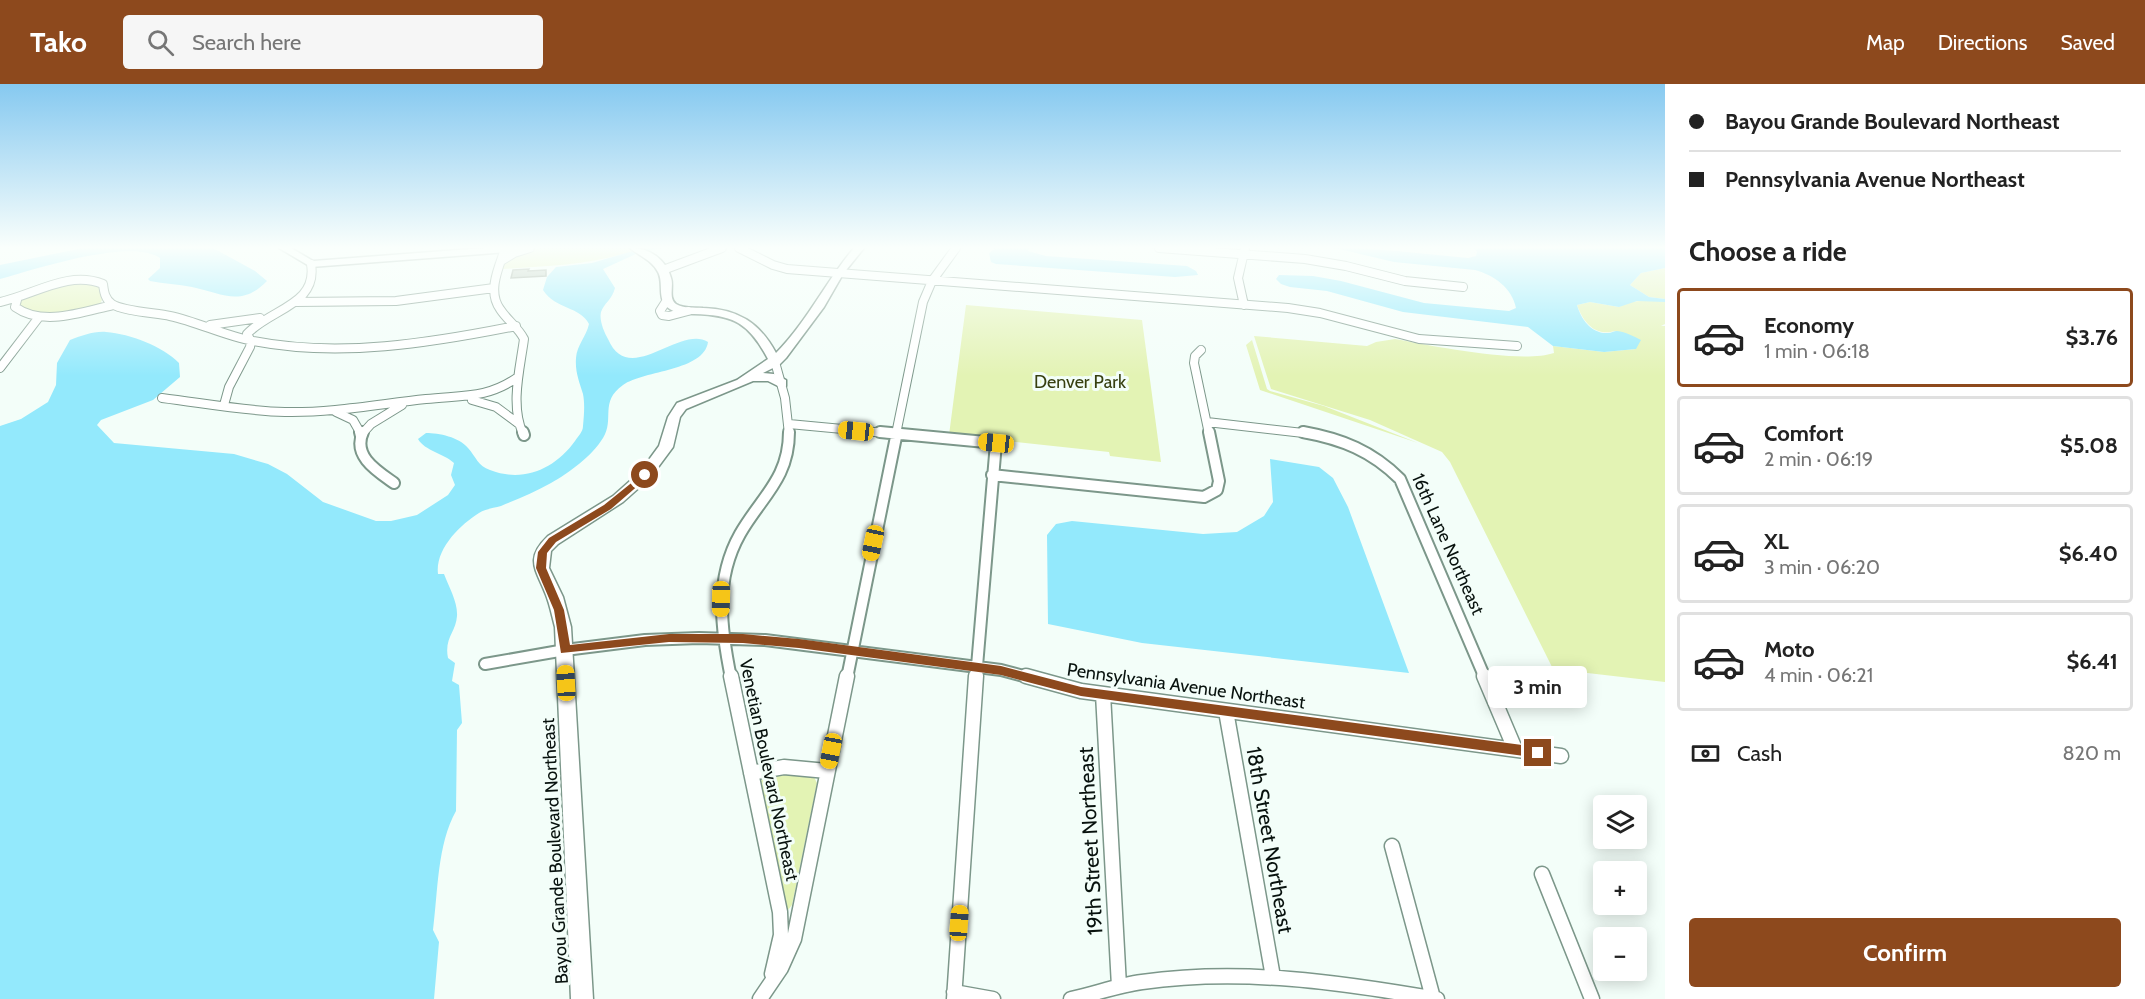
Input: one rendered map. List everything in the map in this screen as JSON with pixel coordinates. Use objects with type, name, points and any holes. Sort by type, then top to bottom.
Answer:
[{"type":"street","points":[[0,302],[17,300],[38,291]]},
{"type":"street","points":[[104,291],[104,295],[113,305]]},
{"type":"street","points":[[206,325],[263,317],[295,302],[306,291]]},
{"type":"street","points":[[295,302],[396,301],[474,291]]},
{"type":"street","points":[[495,291],[498,307],[516,326],[524,339],[518,377],[519,424],[524,435]]},
{"type":"street","points":[[667,291],[667,300],[675,308],[718,312],[740,318],[755,328],[769,350]]},
{"type":"street","points":[[769,350],[794,340],[828,291]]},
{"type":"street","points":[[760,999],[788,954],[794,939],[895,435],[923,302],[928,291]]},
{"type":"street","points":[[1066,291],[1320,313],[1391,333],[1434,341],[1517,346]]},
{"type":"street","points":[[1240,291],[1244,305]]},
{"type":"street","points":[[17,300],[15,306],[18,310],[39,317],[113,305],[206,325],[251,341],[324,348],[445,340],[516,326]]},
{"type":"street","points":[[0,368],[39,317]]},
{"type":"street","points":[[224,405],[229,387],[248,351],[251,341],[247,334],[263,317]]},
{"type":"street","points":[[769,350],[794,340]]},
{"type":"street","name":"Bayou Grande Boulevard Northeast","points":[[582,999],[565,650],[559,610],[541,568],[541,557],[545,548],[553,540],[618,499],[645,475],[666,447],[674,417],[681,406],[752,377],[769,350]]},
{"type":"street","name":"Venetian Boulevard Northeast","points":[[769,350],[782,383],[789,424],[788,452],[781,475],[747,523],[729,557],[721,599],[723,638],[780,912],[779,946],[769,985]]},
{"type":"street","points":[[992,475],[1197,497],[1214,493],[1219,486],[1194,363],[1195,356],[1201,350]]},
{"type":"street","points":[[162,398],[271,412],[328,410],[434,398],[465,398],[491,393],[506,387],[518,377]]},
{"type":"street","points":[[752,377],[770,377],[782,383]]},
{"type":"street","points":[[465,398],[496,407],[519,424]]},
{"type":"street","points":[[361,436],[383,415],[407,402]]},
{"type":"street","points":[[328,410],[354,420],[358,424],[361,436],[358,451],[364,461],[394,483]]},
{"type":"street","name":"16th Lane Northeast","points":[[1207,422],[1307,433],[1360,449],[1378,457],[1390,466],[1400,479],[1411,503],[1515,749]]},
{"type":"street","points":[[789,424],[996,443],[977,668],[954,996],[993,999]]},
{"type":"street","name":"Pennsylvania Avenue Northeast","points":[[485,664],[565,650],[661,639],[765,640],[1022,674],[1058,686],[1103,694],[1561,756]]},
{"type":"street","name":"19th Street Northeast","points":[[1103,694],[1119,986]]},
{"type":"street","name":"18th Street Northeast","points":[[1226,711],[1272,977]]},
{"type":"street","points":[[751,773],[784,767],[827,771]]},
{"type":"street","points":[[1071,999],[1095,995],[1119,986],[1181,978],[1230,975],[1379,988],[1435,999],[1392,846]]},
{"type":"street","points":[[1542,874],[1592,999]]},
{"type":"green space","points":[[47,291],[101,291],[102,300],[100,304],[68,313],[43,314],[21,307],[19,304],[24,298]]},
{"type":"green space","points":[[1639,291],[1665,291],[1665,299],[1649,297]]},
{"type":"green space","points":[[1653,300],[1665,302],[1665,324],[1661,326],[1665,326],[1665,682],[1553,669],[1450,462],[1442,452],[1370,420],[1271,389],[1254,336],[1367,346],[1395,339],[1499,355],[1539,356],[1554,353],[1553,346],[1604,352],[1636,349],[1615,331],[1601,332],[1591,327],[1577,305],[1590,302],[1619,307],[1628,302]]},
{"type":"green space","name":"Denver Park","points":[[966,305],[1142,320],[1161,462],[1110,456],[1109,452],[949,435]]},
{"type":"green space","points":[[1252,340],[1267,389],[1270,391],[1324,406],[1418,443],[1260,390],[1246,345]]},
{"type":"green space","points":[[781,773],[813,775],[817,783],[792,905],[788,910],[760,785],[762,778]]},
{"type":"water","points":[[206,291],[255,291],[240,296]]},
{"type":"water","points":[[544,291],[614,291],[602,309],[602,326],[617,352],[629,358],[641,357],[684,341],[697,339],[708,342],[704,352],[696,359],[623,385],[611,398],[608,424],[603,438],[580,464],[545,486],[501,506],[479,513],[457,531],[440,556],[438,574],[444,574],[457,611],[447,651],[448,658],[455,663],[452,681],[459,685],[462,723],[457,730],[456,811],[445,839],[437,885],[433,930],[439,942],[434,999],[0,999],[0,426],[21,419],[48,402],[56,385],[57,363],[70,340],[97,332],[126,335],[155,346],[172,357],[179,363],[180,377],[153,400],[101,420],[97,425],[114,443],[234,454],[268,464],[287,474],[323,502],[376,521],[391,521],[417,515],[448,495],[455,485],[451,475],[454,463],[425,446],[418,439],[426,433],[454,438],[464,444],[483,466],[502,474],[514,475],[526,474],[548,466],[567,451],[580,434],[583,428],[584,398],[576,358],[589,324],[580,314],[548,296]]},
{"type":"water","points":[[1324,291],[1378,291],[1424,303],[1509,311],[1516,308],[1508,291],[1639,291],[1649,297],[1665,299],[1665,302],[1637,301],[1619,307],[1590,302],[1577,305],[1584,320],[1597,331],[1608,333],[1616,331],[1641,340],[1636,349],[1604,352],[1553,346],[1528,327],[1403,312]]},
{"type":"water","points":[[1270,459],[1319,467],[1333,478],[1348,507],[1409,673],[1142,643],[1048,624],[1047,535],[1056,524],[1072,521],[1203,534],[1237,532],[1264,516],[1273,502]]},
{"type":"route","points":[[645,475],[607,507],[553,540],[543,552],[541,568],[559,610],[565,650],[669,638],[765,640],[1001,670],[1081,691],[1538,753]]}]
